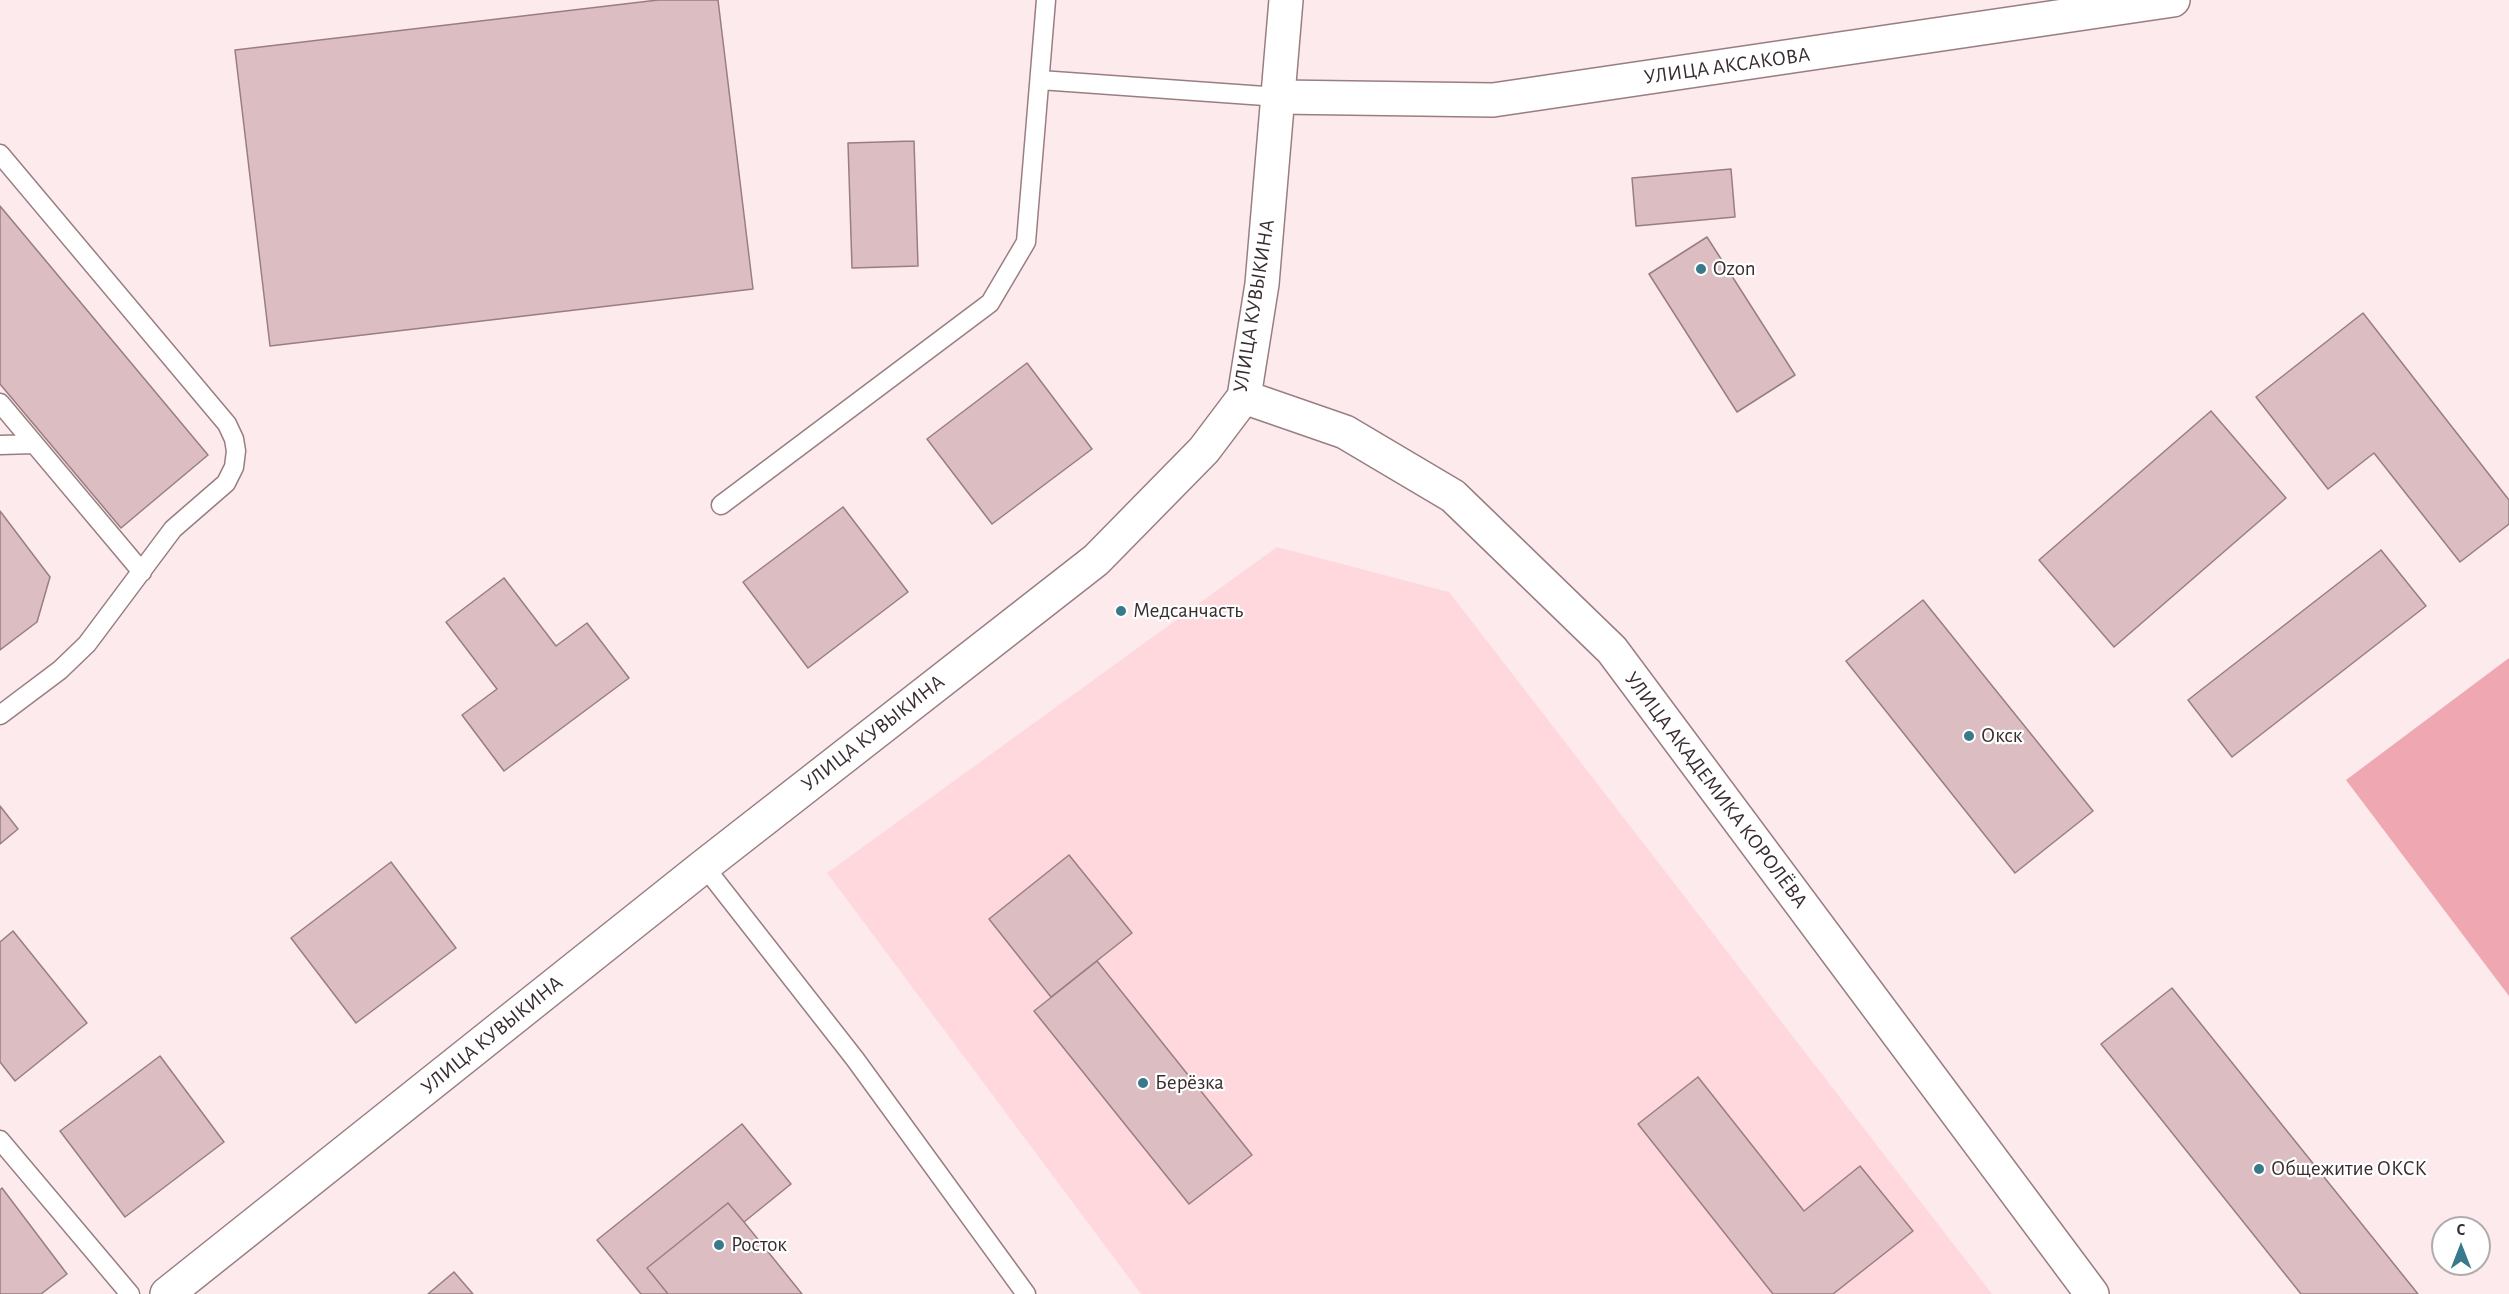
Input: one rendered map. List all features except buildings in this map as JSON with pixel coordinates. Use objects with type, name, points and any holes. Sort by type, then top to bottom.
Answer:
[{"type":"street","name":"УЛИЦА КУВЫКИНА","points":[[167,1294],[704,866],[1096,560],[1204,450],[1244,397],[1262,284],[1286,0]]},
{"type":"street","name":"УЛИЦА АКСАКОВА","points":[[1279,98],[1493,100],[2173,0]]},
{"type":"street","name":"УЛИЦА АКАДЕМИКА КОРОЛЁВА","points":[[1244,397],[1345,432],[1453,496],[1612,650],[2092,1294]]},
{"type":"lane","points":[[721,505],[990,303],[1026,242],[1046,0]]},
{"type":"lane","points":[[1040,80],[1279,98]]},
{"type":"lane","points":[[0,154],[227,424],[234,439],[236,452],[234,467],[226,483],[173,529],[98,631],[74,658],[0,715]]},
{"type":"lane","points":[[0,404],[142,572]]},
{"type":"lane","points":[[0,445],[34,444]]},
{"type":"lane","points":[[704,866],[855,1059],[1026,1294]]},
{"type":"lane","points":[[0,1140],[130,1294]]},
{"type":"shaded area","points":[[1277,547],[1449,592],[1992,1294],[1141,1294],[827,873]]},
{"type":"shaded area","points":[[2509,658],[2509,996],[2346,780]]},
{"type":"place","name":"Ozon","points":[[1701,269]]},
{"type":"place","name":"Медсанчасть","points":[[1121,611]]},
{"type":"place","name":"Окск","points":[[1969,736]]},
{"type":"place","name":"Берёзка","points":[[1143,1083]]},
{"type":"place","name":"Общежитие ОКСК","points":[[2259,1169]]},
{"type":"place","name":"Росток","points":[[719,1245]]}]
